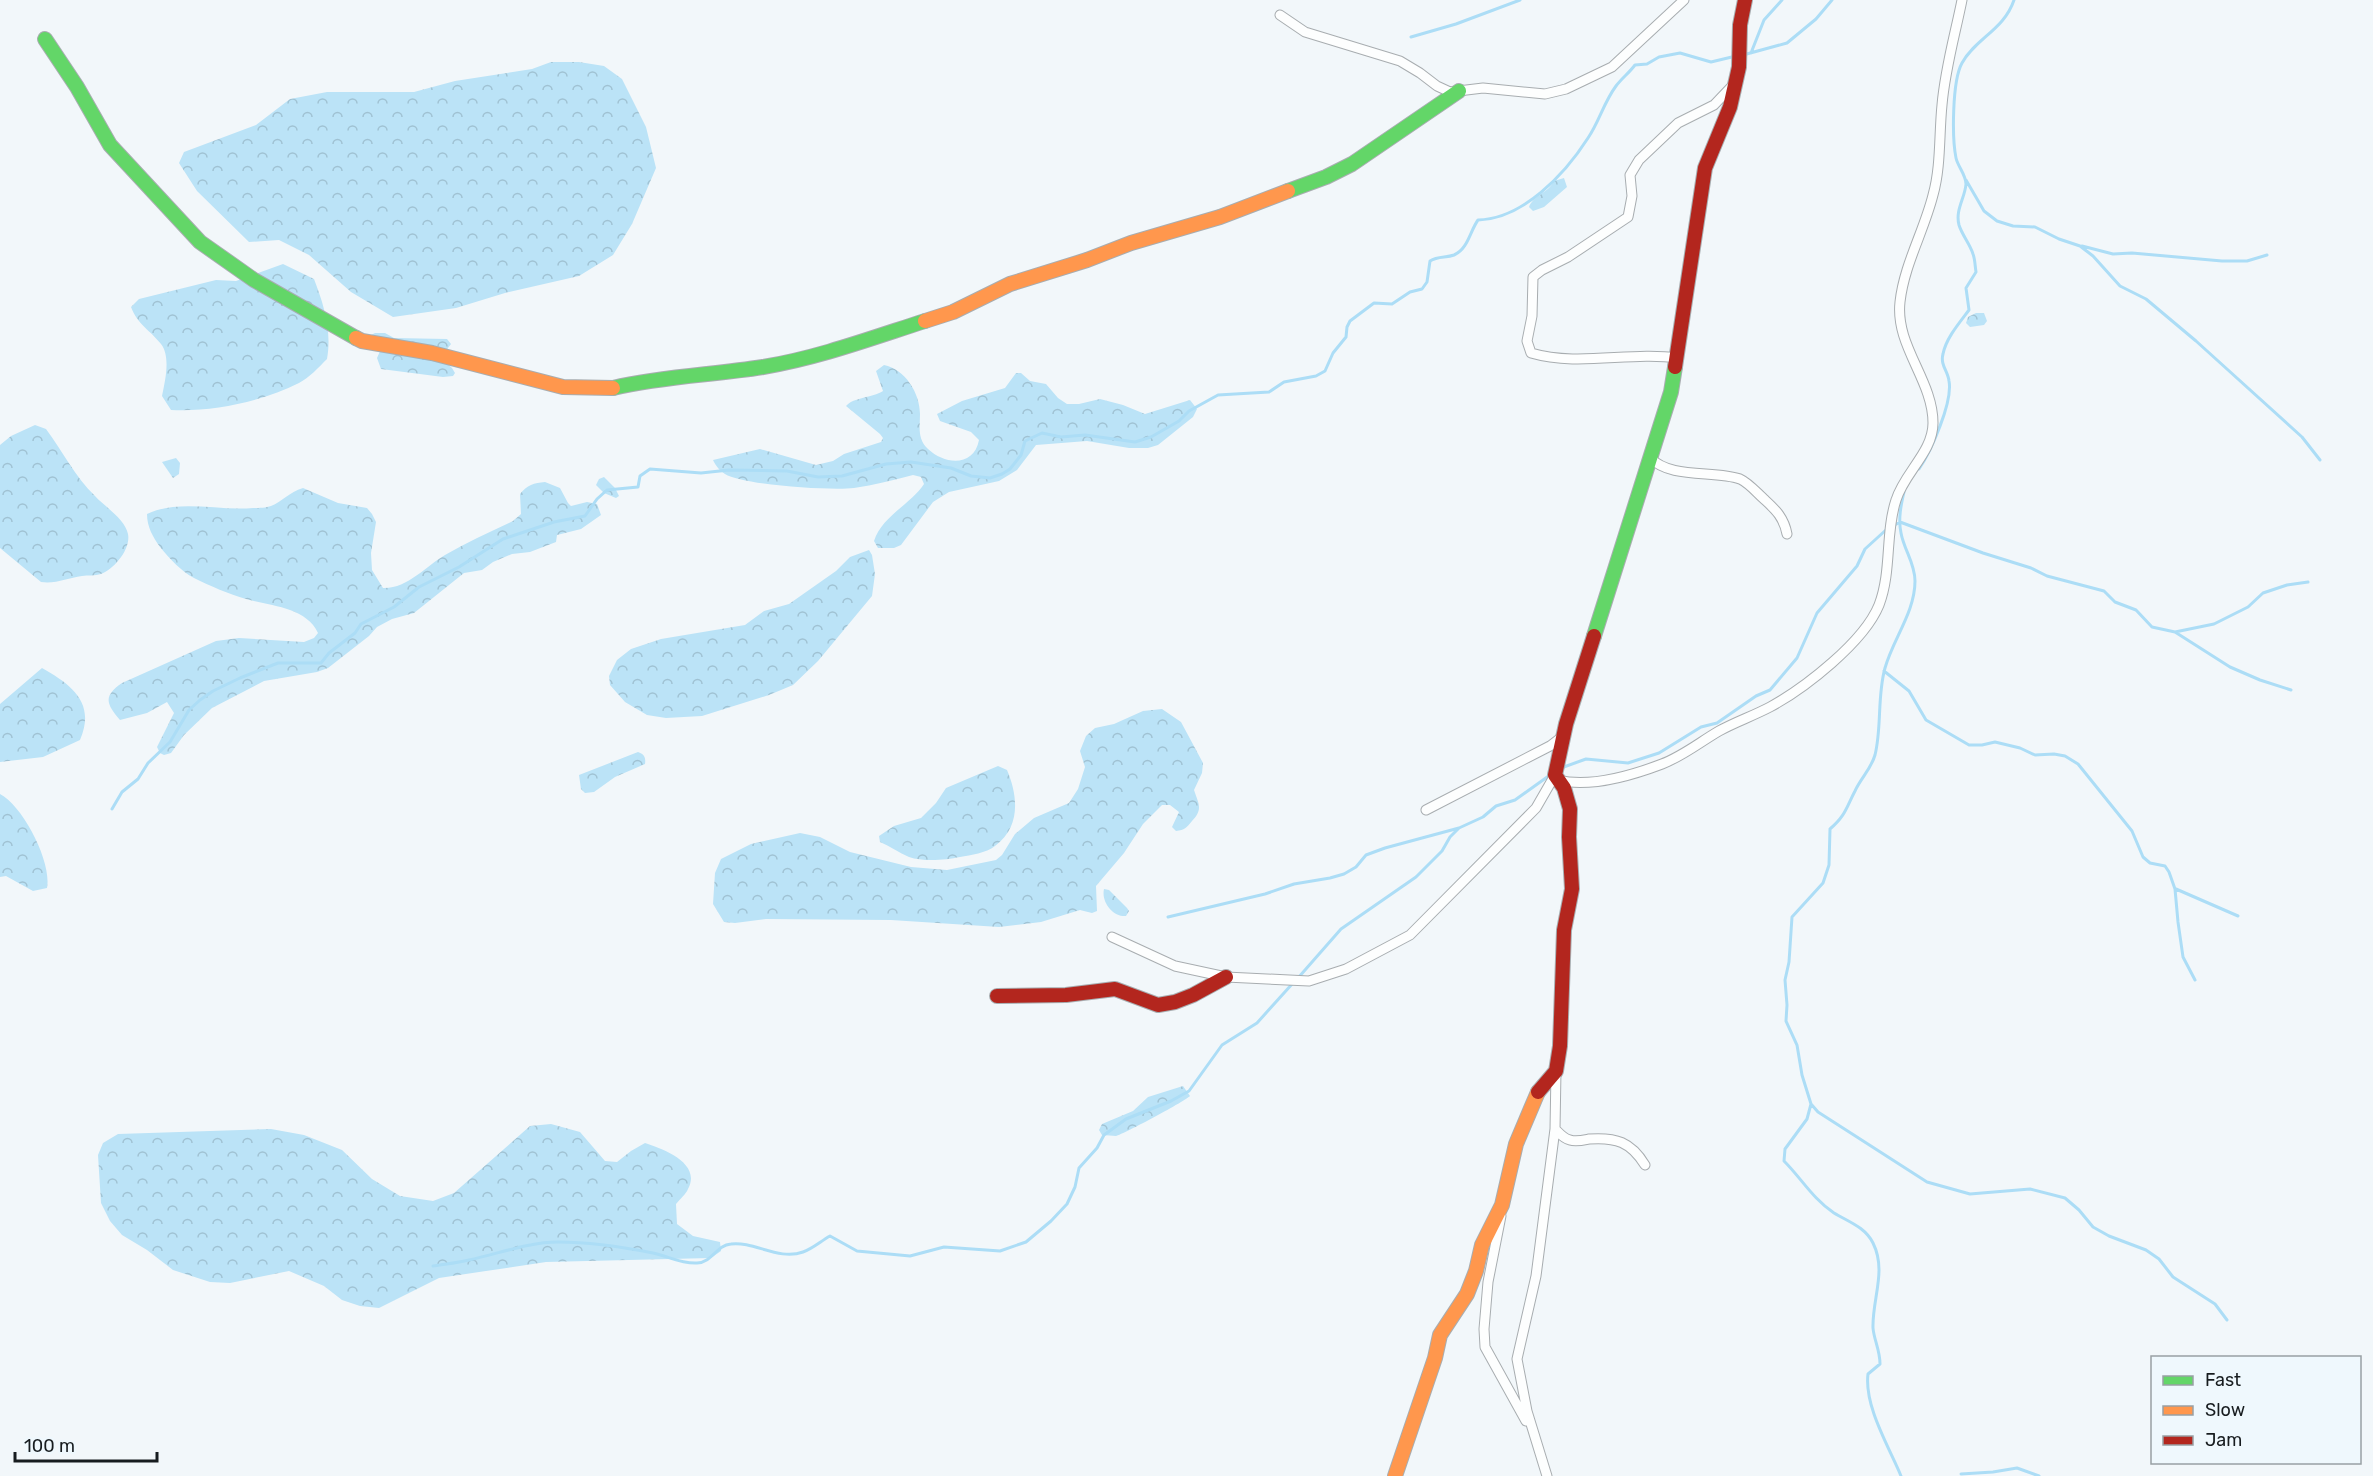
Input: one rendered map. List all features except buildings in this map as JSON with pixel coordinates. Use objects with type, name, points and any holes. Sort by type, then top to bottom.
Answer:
[{"type":"street","points":[[1280,15],[1305,32],[1400,61],[1450,92],[1503,88],[1545,94],[1566,89],[1612,67],[1684,0]]},
{"type":"street","points":[[1112,937],[1175,966],[1226,977],[1309,981],[1346,969],[1410,935],[1536,808],[1556,778],[1563,736],[1671,392],[1678,358],[1705,168],[1730,107],[1736,82],[1739,67],[1740,25],[1745,0]]},
{"type":"street","points":[[1556,778],[1573,784],[1593,782],[1662,764],[1719,731],[1767,709],[1802,689],[1856,640],[1878,606],[1887,576],[1894,504],[1899,488],[1920,458],[1933,425],[1930,399],[1909,354],[1902,330],[1900,303],[1934,195],[1946,71],[1962,0]]},
{"type":"street","points":[[45,39],[77,87],[110,145],[200,242],[254,280],[362,341],[432,353],[563,387],[608,389],[650,380],[762,367],[804,359],[953,312],[1010,284],[1087,260],[1131,243],[1220,217],[1326,177],[1352,164],[1459,91]]},
{"type":"street","points":[[1678,358],[1656,355],[1624,358],[1550,358],[1532,353],[1527,341],[1532,316],[1533,277],[1628,217],[1632,196],[1630,175],[1639,160],[1678,123],[1714,105],[1736,82]]},
{"type":"street","points":[[1651,458],[1656,464],[1680,471],[1741,479],[1779,513],[1786,524],[1787,534]]},
{"type":"street","points":[[1426,810],[1550,746],[1563,736]]},
{"type":"street","points":[[1547,1476],[1527,1411],[1517,1359],[1536,1276],[1555,1129],[1564,930],[1572,889],[1570,809],[1564,788],[1556,778]]},
{"type":"street","points":[[997,996],[1066,995],[1115,989],[1158,1005],[1193,995],[1226,977]]},
{"type":"street","points":[[1537,1443],[1485,1347],[1484,1329],[1488,1282],[1516,1144],[1539,1089],[1556,1071]]},
{"type":"street","points":[[1555,1129],[1570,1140],[1602,1138],[1619,1141],[1630,1146],[1646,1165]]},
{"type":"street","points":[[1395,1476],[1435,1358],[1440,1335],[1467,1294],[1482,1245],[1502,1205]]},
{"type":"green space","points":[[551,62],[579,62],[604,66],[622,79],[646,127],[656,168],[632,224],[613,255],[579,276],[505,293],[456,308],[393,317],[351,292],[309,255],[279,240],[249,242],[197,191],[179,163],[184,152],[256,125],[290,99],[327,92],[414,92],[455,81],[532,69]]},
{"type":"green space","points":[[1564,178],[1567,187],[1544,207],[1533,211],[1529,207],[1554,181]]},
{"type":"green space","points":[[283,264],[314,279],[326,318],[327,359],[303,381],[269,396],[220,407],[171,410],[162,396],[166,369],[164,349],[144,327],[131,307],[139,299],[216,280],[236,281]]},
{"type":"green space","points":[[1976,313],[1984,313],[1987,321],[1984,325],[1970,327],[1966,323],[1968,317]]},
{"type":"green space","points":[[385,333],[394,338],[447,339],[451,344],[443,360],[455,373],[453,376],[443,377],[381,369],[377,358],[381,349],[371,335]]},
{"type":"green space","points":[[884,365],[898,371],[914,390],[919,406],[921,437],[924,445],[935,454],[950,460],[958,461],[971,455],[979,440],[971,432],[940,421],[937,414],[962,401],[1005,388],[1016,373],[1021,373],[1030,381],[1046,384],[1058,398],[1067,404],[1100,399],[1145,414],[1190,400],[1197,409],[1193,417],[1158,445],[1148,448],[1129,448],[1087,441],[1036,445],[1017,470],[999,481],[949,492],[933,502],[901,545],[894,548],[878,548],[874,541],[883,524],[924,484],[921,477],[913,475],[854,488],[808,488],[735,478],[725,474],[714,462],[713,460],[760,449],[816,465],[833,461],[844,454],[881,442],[883,438],[880,434],[846,406],[883,391],[876,371]]},
{"type":"green space","points":[[35,425],[46,429],[81,480],[119,518],[126,529],[128,540],[124,552],[116,563],[101,574],[57,582],[41,582],[0,548],[0,445],[11,436]]},
{"type":"green space","points":[[176,458],[180,463],[179,474],[173,478],[162,462]]},
{"type":"green space","points":[[604,477],[615,488],[619,496],[616,498],[604,493],[596,485],[599,479]]},
{"type":"green space","points":[[545,482],[560,488],[571,506],[587,502],[597,504],[601,515],[581,529],[557,535],[556,542],[530,552],[512,554],[493,562],[482,570],[464,573],[414,613],[392,619],[377,627],[328,668],[264,681],[212,708],[184,735],[171,753],[164,755],[157,747],[174,713],[167,702],[147,713],[120,720],[109,705],[109,696],[122,683],[216,641],[239,638],[304,642],[314,638],[318,633],[312,624],[296,613],[233,595],[189,575],[160,547],[151,532],[147,514],[185,506],[239,509],[267,507],[303,488],[338,503],[367,508],[376,522],[371,553],[372,570],[383,588],[408,581],[453,550],[513,521],[521,514],[520,494],[531,485]]},
{"type":"green space","points":[[869,550],[875,574],[872,596],[818,661],[793,685],[702,716],[666,718],[647,715],[625,702],[610,685],[609,676],[617,660],[631,649],[661,639],[745,625],[764,611],[789,604],[836,571],[850,557]]},
{"type":"green space","points":[[42,668],[71,688],[83,705],[85,716],[80,740],[43,757],[0,762],[0,704]]},
{"type":"green space","points":[[1162,709],[1181,722],[1203,763],[1202,773],[1194,790],[1199,810],[1187,827],[1176,831],[1172,827],[1179,812],[1170,805],[1162,805],[1143,824],[1124,853],[1096,886],[1097,911],[1092,913],[1080,910],[1041,922],[999,927],[891,920],[766,919],[735,923],[724,922],[713,904],[715,873],[721,859],[751,844],[800,833],[820,837],[850,852],[911,867],[947,870],[996,860],[1002,855],[1015,834],[1034,818],[1069,803],[1078,789],[1085,767],[1080,751],[1086,736],[1095,728],[1114,724],[1143,711]]},
{"type":"green space","points":[[638,752],[644,756],[645,764],[615,777],[594,792],[585,793],[581,789],[579,775]]},
{"type":"green space","points":[[998,766],[1007,770],[1011,780],[1015,811],[1009,830],[995,846],[978,853],[941,860],[928,860],[909,857],[880,842],[879,836],[894,826],[921,818],[936,803],[946,788]]},
{"type":"green space","points":[[0,794],[18,810],[34,836],[45,864],[47,888],[33,891],[6,876],[0,877]]},
{"type":"green space","points":[[1104,889],[1109,890],[1127,908],[1129,911],[1126,916],[1121,916],[1109,908],[1104,899]]},
{"type":"green space","points":[[1183,1086],[1190,1096],[1142,1124],[1116,1136],[1102,1135],[1099,1130],[1102,1124],[1133,1111],[1148,1097]]},
{"type":"green space","points":[[551,1124],[580,1132],[605,1161],[617,1162],[645,1143],[678,1158],[690,1172],[691,1180],[687,1191],[676,1204],[677,1224],[693,1236],[720,1242],[721,1251],[711,1258],[546,1262],[439,1278],[379,1308],[360,1306],[342,1300],[324,1286],[289,1271],[230,1283],[210,1282],[173,1270],[122,1235],[110,1221],[101,1203],[98,1155],[103,1143],[118,1134],[271,1129],[304,1135],[342,1150],[372,1179],[400,1196],[433,1201],[454,1193],[530,1126]]},
{"type":"waterway","points":[[1411,37],[1456,24],[1520,0]]},
{"type":"waterway","points":[[1751,53],[1764,20],[1782,0]]},
{"type":"waterway","points":[[1743,55],[1787,43],[1816,19],[1832,0]]},
{"type":"waterway","points":[[1919,469],[1935,439],[1948,401],[1949,381],[1942,358],[1947,342],[1969,310],[1966,288],[1976,272],[1973,254],[1960,229],[1958,220],[1966,184],[1955,149],[1956,83],[1962,63],[1968,54],[2004,19],[2014,0]]},
{"type":"waterway","points":[[112,809],[122,792],[138,779],[148,763],[170,742],[189,710],[213,691],[278,663],[321,663],[329,653],[355,633],[361,624],[394,607],[419,587],[459,567],[503,539],[554,522],[585,516],[597,499],[607,490],[638,487],[640,476],[650,469],[701,473],[729,470],[787,471],[818,477],[842,476],[886,464],[911,462],[951,468],[971,476],[990,478],[1010,469],[1021,455],[1025,441],[1042,433],[1061,437],[1085,435],[1135,442],[1151,437],[1179,421],[1189,411],[1218,395],[1269,392],[1284,382],[1316,376],[1325,371],[1333,353],[1346,337],[1350,321],[1374,303],[1392,304],[1410,292],[1422,289],[1427,282],[1430,261],[1454,255],[1463,249],[1478,220],[1495,218],[1511,212],[1527,203],[1555,180],[1579,152],[1616,86],[1635,65],[1647,64],[1659,57],[1680,53],[1711,62],[1736,56]]},
{"type":"waterway","points":[[1966,180],[1984,211],[1997,221],[2013,226],[2035,227],[2080,246],[2093,256],[2120,286],[2146,299],[2196,341],[2302,437],[2320,460]]},
{"type":"waterway","points":[[2082,246],[2113,254],[2132,253],[2222,261],[2247,261],[2267,255]]},
{"type":"waterway","points":[[1901,1476],[1878,1426],[1868,1386],[1868,1374],[1880,1364],[1873,1328],[1879,1275],[1879,1264],[1873,1243],[1866,1233],[1834,1213],[1813,1195],[1784,1161],[1785,1149],[1807,1119],[1811,1104],[1802,1075],[1797,1045],[1786,1021],[1785,980],[1789,962],[1792,917],[1823,883],[1829,865],[1830,829],[1845,811],[1875,755],[1885,668],[1908,615],[1914,592],[1913,568],[1900,528],[1904,492]]},
{"type":"waterway","points":[[1893,526],[1900,522],[2031,568],[2047,576],[2104,591],[2115,602],[2136,610],[2152,627],[2175,632],[2230,667],[2291,690]]},
{"type":"waterway","points":[[1561,768],[1586,759],[1628,763],[1659,753],[1701,727],[1717,723],[1756,696],[1770,690],[1797,658],[1817,613],[1857,566],[1865,549],[1887,529]]},
{"type":"waterway","points":[[2175,632],[2214,624],[2248,607],[2263,593],[2287,585],[2308,582]]},
{"type":"waterway","points":[[1884,671],[1909,691],[1926,720],[1969,745],[1995,742],[2020,748],[2035,755],[2065,756],[2078,764],[2132,831],[2143,857],[2150,863],[2165,866],[2169,872],[2175,889],[2183,957],[2195,980]]},
{"type":"waterway","points":[[1298,978],[1341,929],[1416,877],[1442,851],[1450,837],[1459,828],[1483,817],[1496,806],[1515,800],[1550,775]]},
{"type":"waterway","points":[[1168,917],[1265,894],[1294,884],[1344,874],[1356,867],[1366,855],[1459,828]]},
{"type":"waterway","points":[[2176,889],[2238,916]]},
{"type":"waterway","points":[[433,1266],[524,1246],[558,1242],[630,1249],[691,1263],[707,1260],[722,1247],[731,1244],[749,1245],[776,1253],[794,1254],[806,1251],[830,1236],[857,1251],[910,1256],[944,1247],[1000,1251],[1026,1242],[1067,1204],[1075,1187],[1079,1168],[1097,1148],[1104,1135],[1126,1119],[1171,1101],[1189,1091],[1222,1045],[1257,1023],[1293,983]]},
{"type":"waterway","points":[[1811,1104],[1818,1112],[1927,1182],[1970,1194],[2030,1189],[2065,1198],[2093,1227],[2109,1236],[2146,1250],[2159,1259],[2173,1277],[2215,1304],[2227,1320]]},
{"type":"waterway","points":[[1961,1474],[2017,1468],[2039,1476]]},
{"type":"traffic: fast","points":[[45,39],[77,87],[110,145],[200,242],[254,280],[356,338]]},
{"type":"traffic: fast","points":[[1288,191],[1326,177],[1352,164],[1459,91]]},
{"type":"traffic: fast","points":[[613,388],[784,363],[845,347],[925,321]]},
{"type":"traffic: fast","points":[[1594,636],[1671,392],[1675,367]]},
{"type":"traffic: slow","points":[[925,321],[953,312],[1010,284],[1087,260],[1131,243],[1220,217],[1288,191]]},
{"type":"traffic: slow","points":[[356,338],[432,353],[563,387],[613,388]]},
{"type":"traffic: slow","points":[[1395,1476],[1435,1358],[1440,1335],[1467,1294],[1476,1271],[1482,1245],[1502,1205],[1516,1144],[1538,1092]]},
{"type":"traffic: jam","points":[[1675,367],[1705,168],[1730,107],[1739,67],[1740,25],[1745,0]]},
{"type":"traffic: jam","points":[[1538,1092],[1556,1071],[1560,1046],[1564,930],[1572,889],[1570,809],[1564,788],[1555,775],[1566,724],[1594,636]]},
{"type":"traffic: jam","points":[[997,996],[1066,995],[1115,989],[1158,1005],[1193,995],[1226,977]]}]
